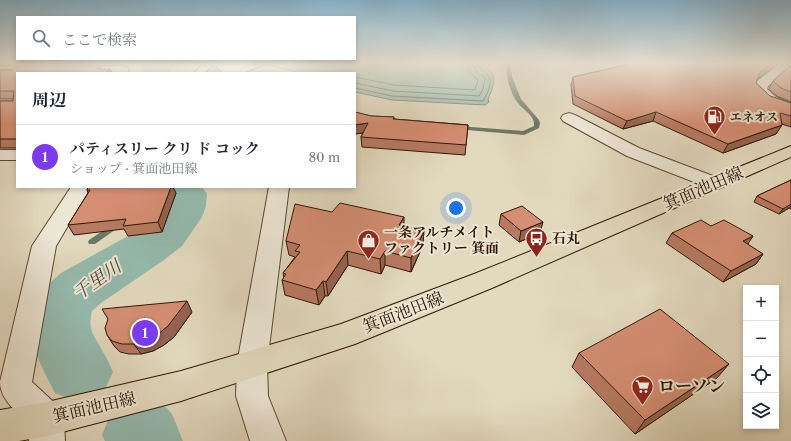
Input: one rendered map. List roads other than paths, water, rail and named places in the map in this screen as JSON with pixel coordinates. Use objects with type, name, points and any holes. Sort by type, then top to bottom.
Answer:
[{"type":"main road","name":"箕面池田線","points":[[0,427],[47,430],[181,386],[345,335],[483,281],[791,151]]},
{"type":"street","points":[[763,84],[760,90],[771,100],[791,108]]},
{"type":"street","points":[[568,118],[632,152],[714,183]]},
{"type":"street","points":[[0,155],[16,155]]},
{"type":"street","points":[[47,430],[15,387],[44,246],[80,188]]},
{"type":"street","points":[[268,441],[252,396],[252,364],[279,188]]},
{"type":"water","points":[[356,84],[494,84],[488,99],[489,102],[485,105],[392,100],[356,92]]},
{"type":"waterway","points":[[458,128],[524,133],[537,127],[535,116],[520,102],[512,84]]},
{"type":"waterway","points":[[168,188],[184,191]]},
{"type":"waterway","name":"千里川","points":[[79,372],[67,350],[60,328],[64,307],[71,297],[81,288],[156,242],[173,226],[179,217],[183,206],[185,194],[180,188]]},
{"type":"waterway","points":[[92,242],[116,225]]},
{"type":"waterway","name":"千里川","points":[[140,435],[145,441]]},
{"type":"place","name":"エネオス","points":[[715,136]]},
{"type":"place","name":"石丸","points":[[537,258]]},
{"type":"place","name":"一条アルチメイト ファクトリー 箕面","points":[[369,260]]},
{"type":"place","name":"パティスリー クリ ド コック","points":[[145,333]]},
{"type":"place","name":"ローソン","points":[[642,406]]}]
